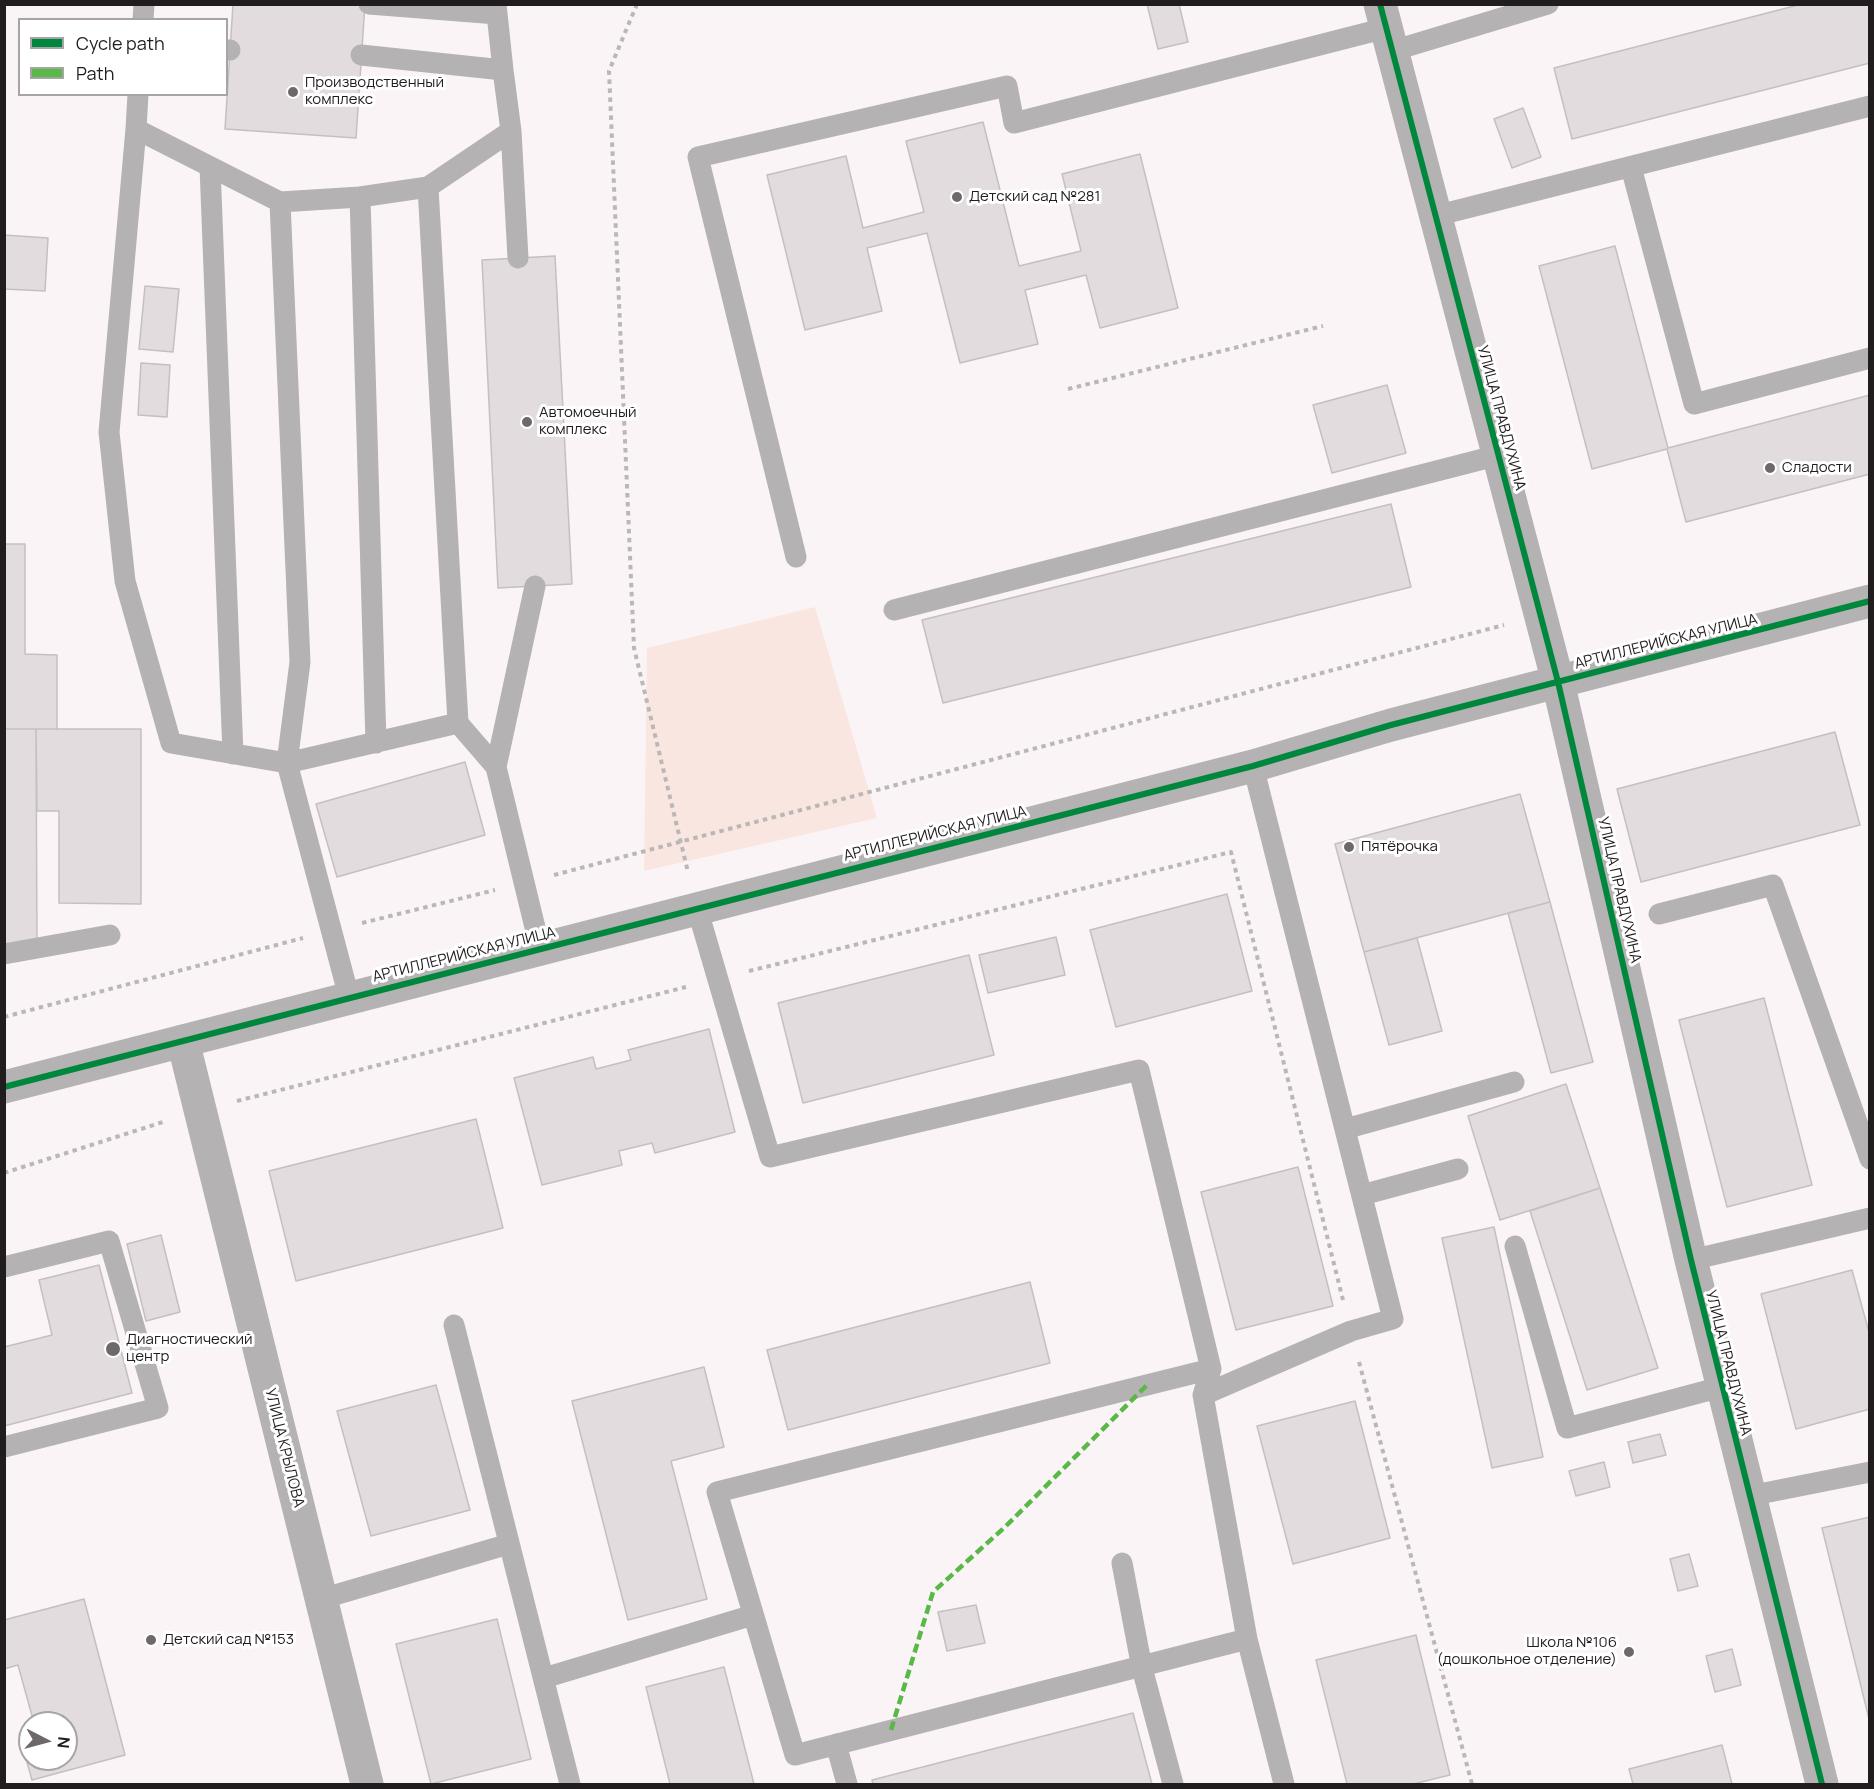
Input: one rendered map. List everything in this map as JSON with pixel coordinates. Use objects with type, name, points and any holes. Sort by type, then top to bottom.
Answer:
[{"type":"street","name":"УЛИЦА ПРАВДУХИНА","points":[[1386,28],[1558,682],[1721,1387],[1822,1785]]},
{"type":"street","name":"АРТИЛЛЕРИЙСКАЯ УЛИЦА","points":[[4,1087],[1253,766],[1391,725],[1869,601]]},
{"type":"street","name":"УЛИЦА КРЫЛОВА","points":[[183,1041],[367,1785]]},
{"type":"lane","points":[[369,4],[496,9],[511,131],[518,258]]},
{"type":"lane","points":[[796,557],[698,157],[1007,86],[1014,123],[1386,28],[1548,4]]},
{"type":"lane","points":[[362,55],[503,70]]},
{"type":"lane","points":[[138,96],[109,432],[125,581],[171,743],[287,763],[458,723]]},
{"type":"lane","points":[[1435,216],[1869,106]]},
{"type":"lane","points":[[136,129],[280,202],[360,197],[428,187],[511,131]]},
{"type":"lane","points":[[210,167],[233,754]]},
{"type":"lane","points":[[1631,167],[1694,404],[1869,358]]},
{"type":"lane","points":[[428,187],[458,723],[496,767]]},
{"type":"lane","points":[[360,197],[376,743]]},
{"type":"lane","points":[[280,202],[300,662],[287,763],[350,997]]},
{"type":"lane","points":[[894,610],[1499,455]]},
{"type":"lane","points":[[535,586],[496,767],[540,948]]},
{"type":"lane","points":[[1203,1395],[1351,1331],[1393,1319],[1253,766]]},
{"type":"lane","points":[[1659,914],[1773,885],[1869,1159]]},
{"type":"lane","points":[[697,908],[771,1157],[1139,1070],[1211,1369],[1203,1395],[1247,1639],[1284,1785]]},
{"type":"lane","points":[[4,954],[110,935]]},
{"type":"lane","points":[[1345,1129],[1514,1082]]},
{"type":"lane","points":[[1362,1195],[1458,1169]]},
{"type":"lane","points":[[1691,1260],[1869,1218]]},
{"type":"lane","points":[[4,1267],[110,1240],[158,1408],[4,1447]]},
{"type":"lane","points":[[1515,1245],[1567,1428],[1721,1387]]},
{"type":"lane","points":[[454,1325],[570,1785]]},
{"type":"lane","points":[[1211,1369],[717,1492],[795,1755],[1142,1668],[1247,1639]]},
{"type":"lane","points":[[1749,1496],[1869,1472]]},
{"type":"lane","points":[[321,1599],[508,1544]]},
{"type":"lane","points":[[1122,1563],[1142,1668],[1173,1785]]},
{"type":"lane","points":[[544,1678],[753,1615]]},
{"type":"lane","points":[[836,1744],[847,1785]]},
{"type":"path","points":[[637,4],[609,71],[634,648],[697,908]]},
{"type":"path","points":[[1068,389],[1323,327]]},
{"type":"path","points":[[4,1017],[524,883],[1541,615]]},
{"type":"path","points":[[4,1173],[200,1111],[718,979],[1231,852]]},
{"type":"shaded area","points":[[815,607],[877,818],[644,871],[647,648]]},
{"type":"building","name":"Производственный комплекс","points":[[233,4],[365,4],[356,138],[225,129]]},
{"type":"building","points":[[1147,4],[1179,4],[1188,42],[1158,49]]},
{"type":"building","points":[[1802,4],[1870,4],[1870,63],[1572,139],[1554,68]]},
{"type":"building","points":[[1523,108],[1541,157],[1512,168],[1494,119]]},
{"type":"building","points":[[983,122],[1019,266],[1081,251],[1062,174],[1140,154],[1178,308],[1100,328],[1086,275],[1025,290],[1038,344],[960,363],[927,233],[867,248],[882,311],[805,330],[767,175],[846,156],[863,228],[924,212],[906,141]]},
{"type":"building","points":[[4,235],[48,238],[45,291],[4,289]]},
{"type":"building","points":[[1615,246],[1668,448],[1870,395],[1870,474],[1686,522],[1667,449],[1592,469],[1539,266]]},
{"type":"building","name":"Автомоечный комплекс","points":[[555,256],[572,584],[498,588],[482,260]]},
{"type":"building","points":[[145,286],[179,289],[173,352],[139,349]]},
{"type":"building","points":[[141,363],[170,365],[167,417],[138,415]]},
{"type":"building","points":[[1387,385],[1406,453],[1332,473],[1313,405]]},
{"type":"building","points":[[1391,504],[1411,587],[943,703],[922,620]]},
{"type":"building","points":[[4,544],[25,544],[25,654],[57,655],[57,729],[4,729]]},
{"type":"building","points":[[4,729],[36,729],[37,947],[4,947]]},
{"type":"building","points":[[36,729],[141,729],[141,904],[59,903],[59,811],[37,811]]},
{"type":"building","points":[[1835,732],[1860,825],[1641,882],[1617,789]]},
{"type":"building","points":[[465,762],[485,835],[337,877],[316,804]]},
{"type":"building","points":[[1520,794],[1550,902],[1364,952],[1335,844]]},
{"type":"building","points":[[1227,894],[1252,991],[1116,1027],[1090,930]]},
{"type":"building","points":[[1550,902],[1593,1062],[1551,1073],[1508,913]]},
{"type":"building","points":[[1056,937],[1065,975],[988,993],[979,955]]},
{"type":"building","points":[[1417,938],[1442,1031],[1389,1045],[1364,952]]},
{"type":"building","points":[[969,955],[994,1055],[803,1103],[778,1003]]},
{"type":"building","points":[[1764,998],[1812,1185],[1727,1207],[1679,1020]]},
{"type":"building","points":[[709,1029],[735,1132],[655,1153],[652,1143],[619,1151],[622,1165],[542,1185],[514,1078],[593,1057],[596,1069],[631,1060],[628,1050]]},
{"type":"building","points":[[1566,1084],[1600,1188],[1500,1220],[1468,1116]]},
{"type":"building","points":[[476,1119],[503,1228],[296,1281],[269,1171]]},
{"type":"building","points":[[1298,1167],[1333,1306],[1236,1330],[1201,1192]]},
{"type":"building","points":[[1600,1188],[1658,1368],[1587,1390],[1530,1211]]},
{"type":"building","points":[[1494,1227],[1543,1457],[1492,1468],[1442,1238]]},
{"type":"building","points":[[161,1235],[180,1312],[146,1321],[127,1244]]},
{"type":"building","points":[[99,1265],[132,1393],[4,1426],[4,1347],[52,1335],[39,1280]]},
{"type":"building","points":[[1852,1270],[1870,1336],[1870,1409],[1796,1429],[1761,1294]]},
{"type":"building","points":[[1030,1282],[1050,1363],[788,1430],[767,1350]]},
{"type":"building","points":[[704,1367],[724,1447],[671,1461],[707,1599],[628,1620],[572,1401]]},
{"type":"building","points":[[436,1385],[470,1510],[371,1536],[337,1411]]},
{"type":"building","points":[[1355,1401],[1390,1538],[1293,1564],[1257,1426]]},
{"type":"building","points":[[1660,1434],[1666,1455],[1633,1463],[1628,1442]]},
{"type":"building","points":[[1604,1462],[1610,1487],[1576,1496],[1569,1471]]},
{"type":"building","points":[[1870,1517],[1870,1723],[1822,1528]]},
{"type":"building","points":[[1689,1554],[1698,1586],[1678,1591],[1670,1559]]},
{"type":"building","points":[[84,1599],[125,1755],[78,1768],[78,1711],[31,1711],[18,1665],[4,1669],[4,1620]]},
{"type":"building","points":[[976,1605],[985,1643],[947,1651],[938,1612]]},
{"type":"building","points":[[497,1619],[531,1759],[431,1784],[396,1644]]},
{"type":"building","points":[[1416,1635],[1450,1775],[1413,1784],[1347,1784],[1316,1660]]},
{"type":"building","points":[[1732,1649],[1741,1685],[1715,1692],[1706,1656]]},
{"type":"building","points":[[724,1667],[754,1784],[670,1784],[646,1687]]},
{"type":"building","points":[[1133,1713],[1152,1784],[873,1784],[872,1780]]},
{"type":"building","points":[[1722,1745],[1732,1784],[1633,1784],[1629,1769]]},
{"type":"building","points":[[29,1771],[65,1771],[32,1780]]},
{"type":"marked path","points":[[891,1730],[933,1592],[1005,1527],[1147,1385]]},
{"type":"cycle path","points":[[1380,4],[1558,682],[1691,1260],[1822,1784]]},
{"type":"cycle path","points":[[4,1087],[1253,766],[1391,725],[1870,601]]},
{"type":"place","name":"Производственный комплекс","points":[[293,92]]},
{"type":"place","name":"Детский сад №281","points":[[957,197]]},
{"type":"place","name":"Автомоечный комплекс","points":[[527,422]]},
{"type":"place","name":"Сладости","points":[[1770,468]]},
{"type":"place","name":"Пятёрочка","points":[[1349,847]]},
{"type":"place","name":"Диагностический центр","points":[[113,1349]]},
{"type":"place","name":"Детский сад №153","points":[[151,1640]]},
{"type":"place","name":"Школа №106 (дошкольное отделение)","points":[[1629,1652]]}]
